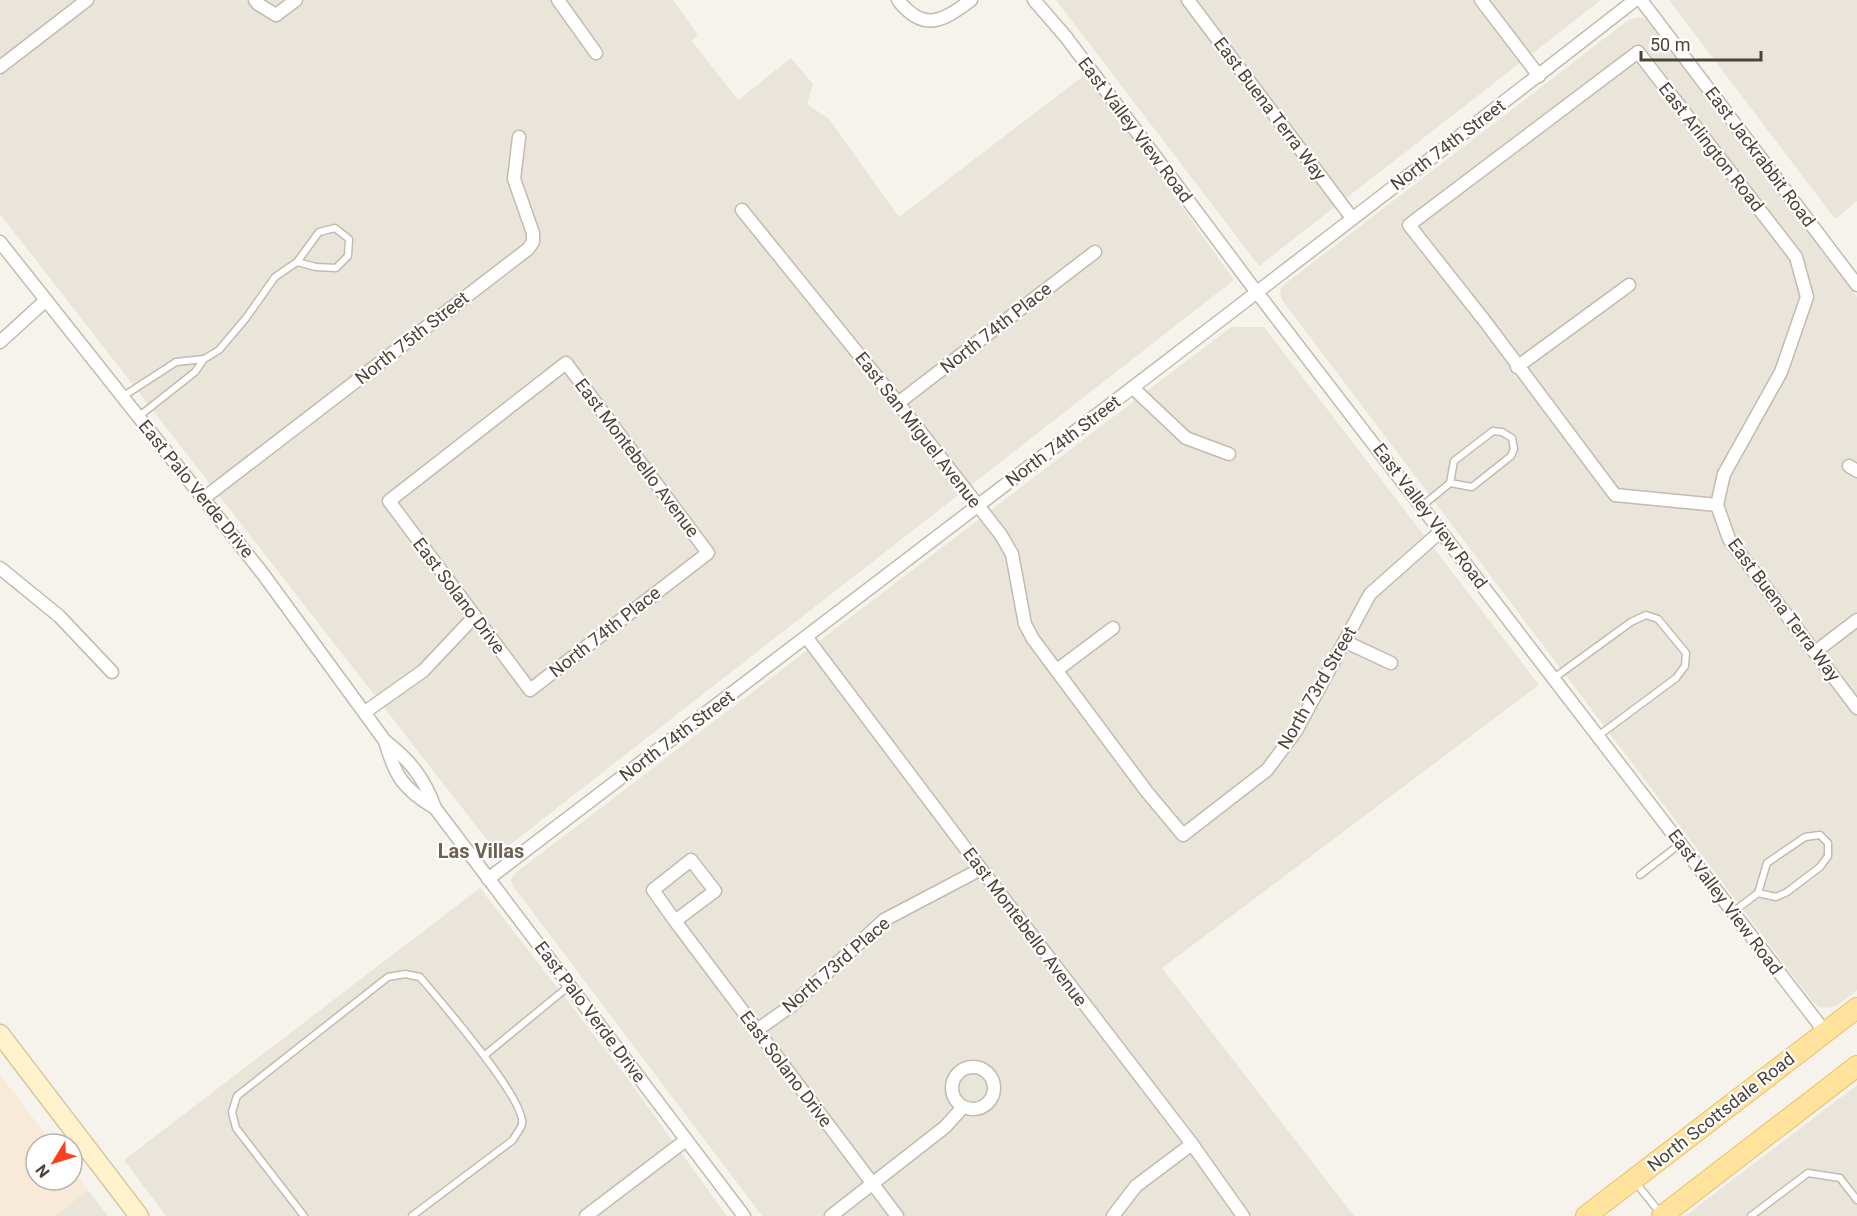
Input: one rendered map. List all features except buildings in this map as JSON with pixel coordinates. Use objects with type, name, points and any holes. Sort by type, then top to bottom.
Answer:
[{"type":"main road","name":"North Scottsdale Road","points":[[1586,1216],[1857,1008]]},
{"type":"main road","points":[[0,1034],[139,1216]]},
{"type":"main road","points":[[1662,1216],[1857,1066]]},
{"type":"street","points":[[0,68],[87,0]]},
{"type":"street","points":[[255,0],[276,15],[296,0]]},
{"type":"street","points":[[558,0],[597,53]]},
{"type":"street","points":[[898,0],[908,13],[924,21],[940,21],[971,0]]},
{"type":"street","name":"East Valley View Road","points":[[1034,0],[1066,38],[1257,292],[1825,1032]]},
{"type":"street","name":"East Buena Terra Way","points":[[1188,0],[1352,218]]},
{"type":"street","points":[[1481,0],[1539,76]]},
{"type":"street","name":"North 74th Street","points":[[488,879],[807,638],[1635,0]]},
{"type":"street","name":"East Jackrabbit Road","points":[[1641,0],[1857,285]]},
{"type":"street","name":"East Arlington Road","points":[[1517,367],[1484,320],[1409,225],[1638,52],[1796,257],[1808,297],[1782,372],[1724,474],[1717,505]]},
{"type":"street","name":"North 75th Street","points":[[204,498],[528,249],[533,242],[533,233],[514,179],[519,137]]},
{"type":"street","name":"East San Miguel Avenue","points":[[742,210],[1001,535],[1012,554],[1025,624],[1033,639],[1147,792],[1183,835]]},
{"type":"street","name":"East Palo Verde Drive","points":[[0,242],[263,574],[385,741],[404,755],[427,786],[435,808],[744,1216]]},
{"type":"street","name":"North 74th Place","points":[[898,403],[1095,252]]},
{"type":"street","points":[[1629,285],[1517,367],[1615,495],[1717,505]]},
{"type":"street","points":[[0,342],[45,301]]},
{"type":"street","name":"East Montebello Avenue","points":[[389,501],[566,363],[708,552]]},
{"type":"street","points":[[1133,388],[1186,438],[1228,454]]},
{"type":"street","name":"East Solano Drive","points":[[389,501],[530,690]]},
{"type":"street","name":"East Buena Terra Way","points":[[1717,505],[1729,539],[1857,708]]},
{"type":"street","name":"North 73rd Street","points":[[1183,835],[1267,770],[1296,731],[1370,594],[1441,531]]},
{"type":"street","name":"North 74th Place","points":[[530,690],[708,552]]},
{"type":"street","points":[[0,568],[59,616],[112,672]]},
{"type":"street","points":[[365,712],[423,671],[474,617]]},
{"type":"street","points":[[1815,652],[1857,620]]},
{"type":"street","points":[[1057,669],[1113,628]]},
{"type":"street","name":"East Montebello Avenue","points":[[807,638],[1192,1144],[1243,1216]]},
{"type":"street","points":[[1346,642],[1390,663]]},
{"type":"street","name":"East Solano Drive","points":[[675,921],[715,891],[692,860],[653,890],[675,921],[897,1216]]},
{"type":"street","name":"North 73rd Place","points":[[758,1030],[791,1006],[884,920],[981,869]]},
{"type":"street","points":[[831,1216],[945,1127],[963,1107]]},
{"type":"street","points":[[593,1214],[686,1140]]},
{"type":"street","points":[[1113,1216],[1136,1186],[1192,1144]]},
{"type":"lane","points":[[138,418],[195,372],[204,359],[219,350],[246,318],[275,277],[297,262],[319,232],[335,228],[350,239],[348,256],[336,268],[316,267],[297,262]]},
{"type":"lane","points":[[122,397],[176,362],[204,359]]},
{"type":"lane","points":[[1422,506],[1450,483],[1454,461],[1493,430],[1512,438],[1514,449],[1511,456],[1472,487],[1450,483]]},
{"type":"lane","points":[[1553,678],[1631,622],[1646,615],[1658,619],[1686,653],[1685,666],[1676,678],[1598,736]]},
{"type":"lane","points":[[1733,912],[1758,893],[1767,863],[1804,837],[1820,835],[1828,843],[1827,856],[1820,867],[1787,892],[1776,897],[1758,893]]},
{"type":"lane","points":[[1640,875],[1680,843]]},
{"type":"lane","points":[[304,1216],[236,1128],[232,1112],[237,1096],[388,977],[405,974],[420,977],[485,1055],[519,1109],[522,1123],[513,1140],[412,1216]]},
{"type":"lane","points":[[485,1055],[569,985]]},
{"type":"lane","points":[[1751,1216],[1808,1173],[1840,1178],[1857,1200]]},
{"type":"lane","points":[[1633,1180],[1662,1216]]},
{"type":"shaded area","points":[[0,0],[673,0],[698,35],[692,41],[738,100],[791,58],[813,84],[807,104],[830,120],[899,217],[1087,73],[1234,280],[498,854],[0,214]]},
{"type":"shaded area","points":[[1056,0],[1601,0],[1259,266]]},
{"type":"shaded area","points":[[1669,0],[1857,0],[1857,201],[1835,219]]},
{"type":"shaded area","points":[[1637,17],[1645,19],[1650,25],[1857,297],[1857,990],[1836,1006],[1827,1008],[1819,1007],[1812,1001],[1282,300],[1280,294],[1285,284],[1627,21]]},
{"type":"shaded area","points":[[1231,327],[1264,327],[1539,685],[1162,968],[1354,1216],[762,1216],[513,886],[511,880],[514,874]]},
{"type":"shaded area","points":[[480,888],[625,1075],[727,1216],[166,1216],[124,1160]]},
{"type":"shaded area","points":[[0,1075],[44,1132],[24,1132],[24,1192],[84,1192],[84,1185],[88,1190],[54,1216],[0,1216]]},
{"type":"shaded area","points":[[1857,1085],[1857,1216],[1685,1216]]},
{"type":"shaded area","points":[[88,1190],[108,1216],[54,1216]]},
{"type":"district","name":"Las Villas","points":[[481,851]]}]
